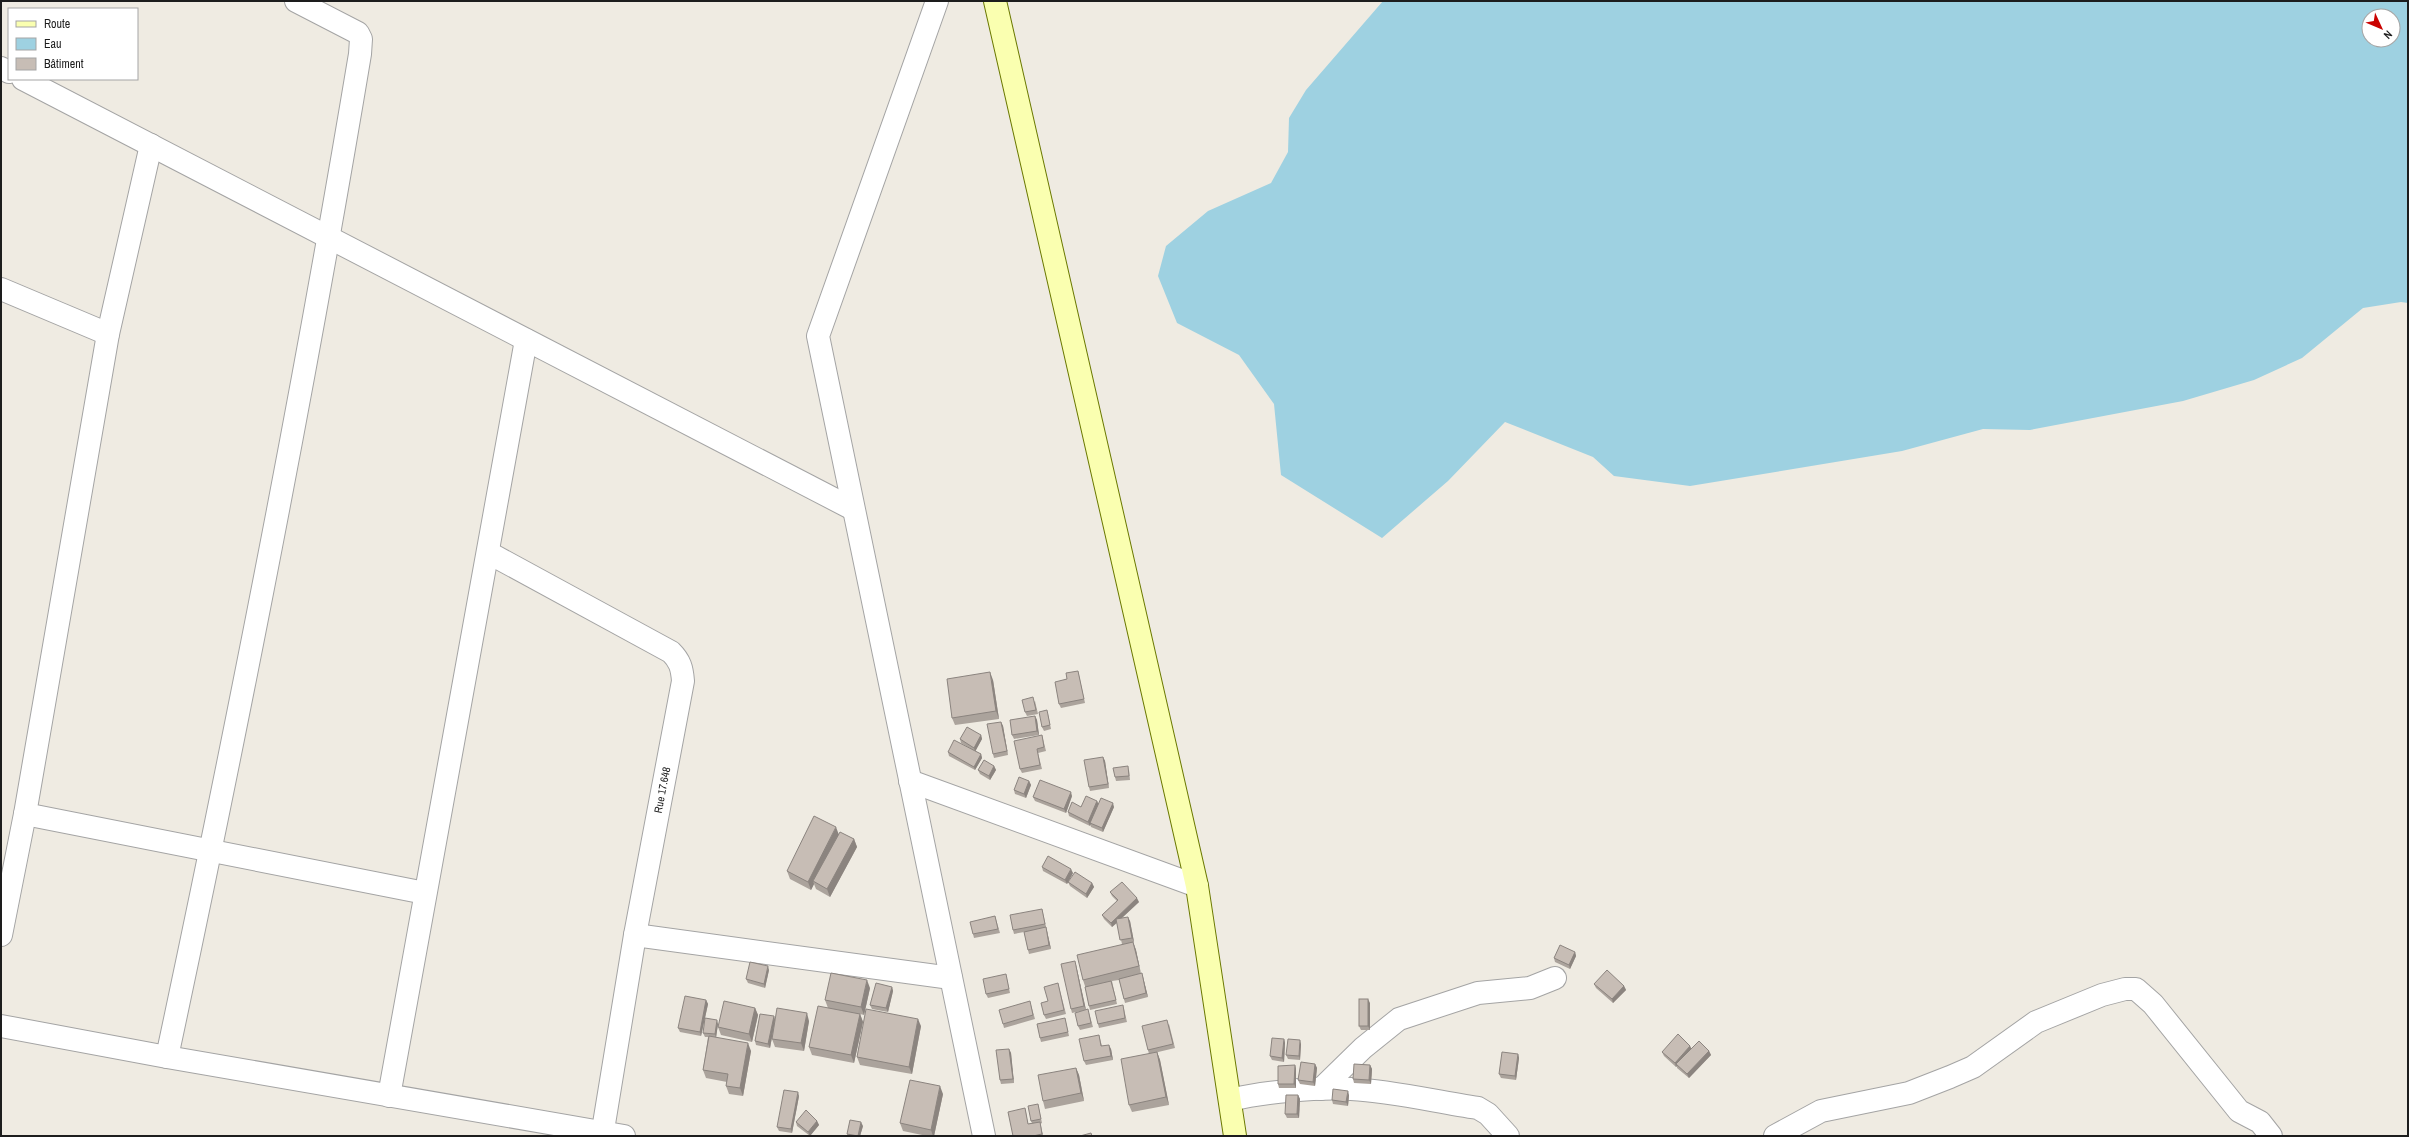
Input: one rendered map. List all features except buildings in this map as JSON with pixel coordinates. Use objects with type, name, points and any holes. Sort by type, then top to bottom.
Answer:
[{"type":"street","points":[[167,1057],[211,852],[330,238],[361,39],[358,33],[296,1]]},
{"type":"street","points":[[937,1],[818,331],[853,509],[984,1136]]},
{"type":"street","points":[[995,1],[1197,886],[1235,1136]]},
{"type":"street","points":[[25,80],[853,509]]},
{"type":"street","points":[[1,935],[26,814],[108,334],[151,145]]},
{"type":"street","points":[[1,289],[108,334]]},
{"type":"street","points":[[389,1096],[526,340]]},
{"type":"street","name":"Rue 17.648","points":[[488,553],[665,648],[679,660],[683,681],[635,935],[602,1134]]},
{"type":"street","points":[[910,781],[1197,886]]},
{"type":"street","points":[[26,814],[211,852],[425,893]]},
{"type":"street","points":[[635,935],[951,978]]},
{"type":"street","points":[[1321,1089],[1363,1048],[1399,1019],[1478,993],[1530,988],[1555,978]]},
{"type":"street","points":[[1775,1136],[1821,1111],[1909,1093],[1950,1077],[1973,1067],[2036,1022],[2102,995],[2125,989],[2136,989],[2153,1004],[2239,1110],[2260,1122],[2271,1136]]},
{"type":"street","points":[[1,1026],[602,1134],[624,1136]]},
{"type":"street","points":[[1230,1100],[1246,1096],[1321,1089],[1352,1089],[1395,1093],[1478,1108],[1488,1114],[1508,1136]]},
{"type":"water","points":[[1383,1],[2408,1],[2408,303],[2401,302],[2363,308],[2302,358],[2254,380],[2183,401],[2030,430],[1983,429],[1902,451],[1690,486],[1614,476],[1593,457],[1505,422],[1448,481],[1382,538],[1281,475],[1274,404],[1239,355],[1177,323],[1158,276],[1166,246],[1208,211],[1271,183],[1288,152],[1289,118],[1306,90]]}]
